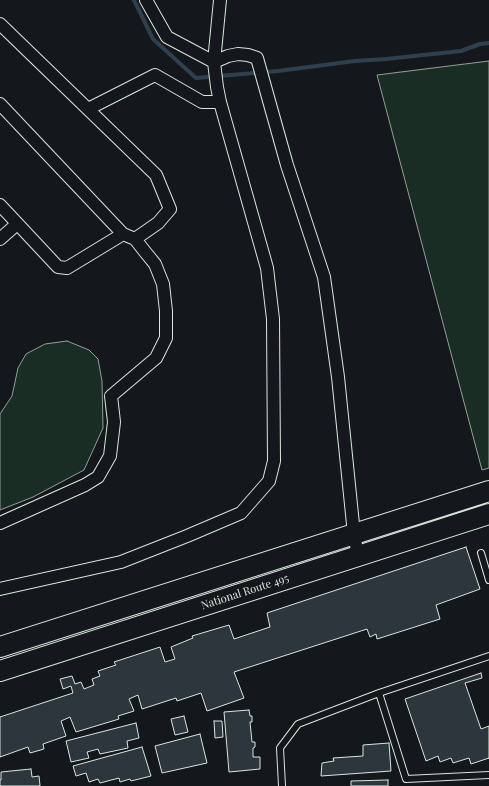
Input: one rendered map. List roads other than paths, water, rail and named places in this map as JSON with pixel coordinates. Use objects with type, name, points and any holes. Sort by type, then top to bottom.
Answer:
[{"type":"highway","name":"National Route 495","points":[[0,647],[489,491]]},
{"type":"highway","name":"National Route 495","points":[[0,671],[489,514]]},
{"type":"street","points":[[146,0],[167,37],[214,62]]},
{"type":"street","points":[[0,589],[121,562],[187,536],[241,513],[269,481],[274,461],[273,319],[267,268],[217,87],[214,62],[220,0]]},
{"type":"street","points":[[0,24],[156,175],[170,209],[158,223],[135,239]]},
{"type":"street","points":[[214,62],[228,56],[238,54],[257,58],[287,165],[324,277],[338,377],[354,534],[358,556]]},
{"type":"street","points":[[88,109],[155,75],[202,102],[220,102]]},
{"type":"street","points":[[0,104],[123,234],[135,239],[155,264],[163,284],[166,311],[166,338],[156,358],[111,396],[114,422],[110,456],[98,477],[85,485],[0,523]]},
{"type":"street","points":[[0,205],[58,267],[67,268],[123,234]]},
{"type":"street","points":[[0,239],[17,224]]},
{"type":"lane","points":[[481,553],[489,580]]},
{"type":"lane","points":[[282,786],[280,748],[298,724],[379,692],[489,656]]},
{"type":"lane","points":[[379,692],[406,779],[489,775]]},
{"type":"waterway","points":[[134,0],[153,39],[196,78],[278,71],[355,61],[461,51],[480,44],[489,43]]}]
